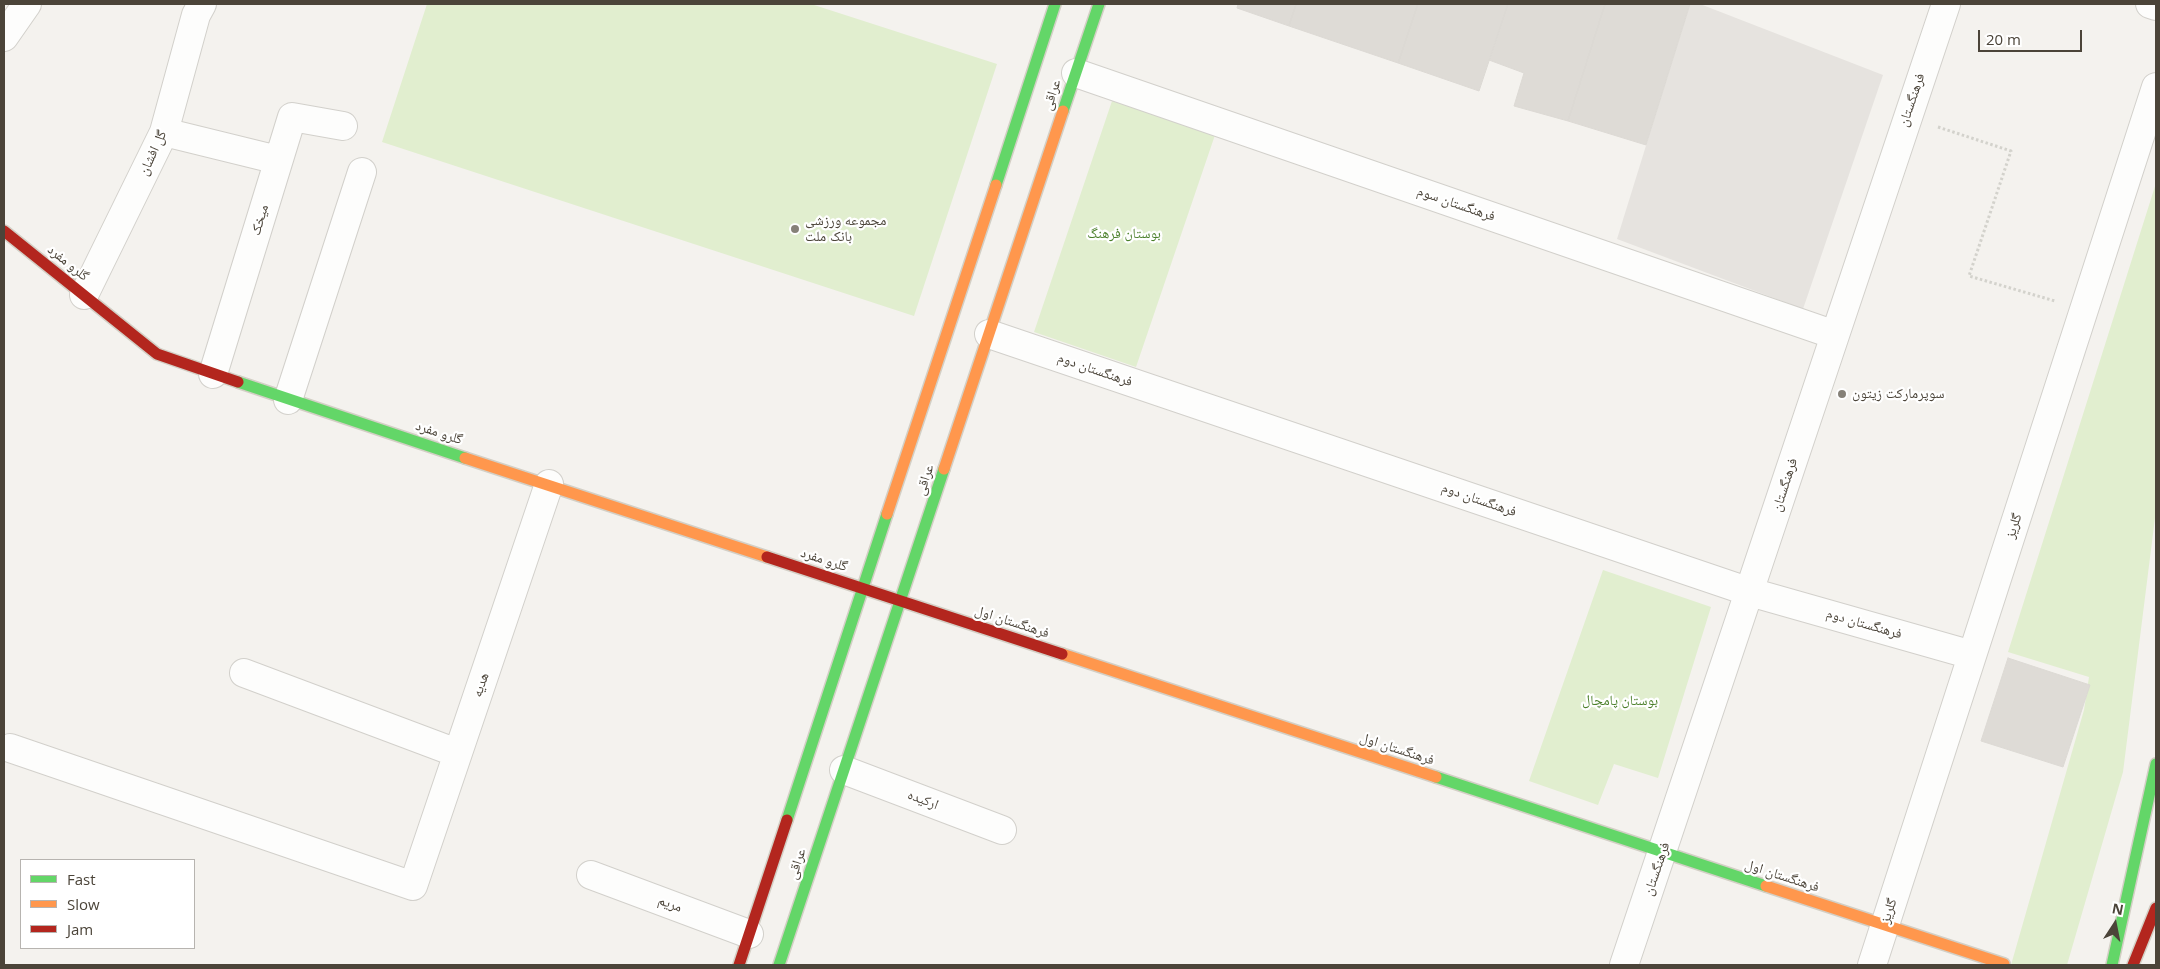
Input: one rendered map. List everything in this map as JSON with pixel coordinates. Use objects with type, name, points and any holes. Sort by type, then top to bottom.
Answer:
[{"type":"main road","name":"عراقی","points":[[739,965],[1055,4]]},
{"type":"main road","name":"عراقی","points":[[779,965],[1099,4]]},
{"type":"main road","name":"گلرو مفرد","points":[[4,231],[157,354],[288,400],[549,484],[900,601]]},
{"type":"main road","name":"فرهنگستان اول","points":[[900,601],[2004,964]]},
{"type":"main road","points":[[2112,965],[2156,764]]},
{"type":"main road","points":[[2133,965],[2148,932],[2156,908]]},
{"type":"street","points":[[4,37],[27,4]]},
{"type":"street","name":"فرهنگستان","points":[[1624,965],[1836,335],[1906,117],[1946,4]]},
{"type":"street","points":[[2150,4],[2156,6]]},
{"type":"street","name":"گل افشان","points":[[84,295],[164,132],[192,8]]},
{"type":"street","name":"فرهنگستان سوم","points":[[1076,73],[1836,335]]},
{"type":"street","name":"گلریز","points":[[1872,965],[2156,87]]},
{"type":"street","name":"میخک","points":[[214,374],[292,117],[343,126]]},
{"type":"street","points":[[164,132],[278,160]]},
{"type":"street","points":[[288,400],[362,172]]},
{"type":"street","name":"فرهنگستان دوم","points":[[989,334],[1750,592],[1972,655]]},
{"type":"street","name":"هدیه","points":[[10,748],[412,886],[549,484]]},
{"type":"street","points":[[244,673],[457,753]]},
{"type":"street","name":"ارکیده","points":[[844,770],[1002,830]]},
{"type":"street","name":"مریم","points":[[591,875],[749,934]]},
{"type":"path","points":[[1906,117],[2011,151],[1969,276],[2084,310]]},
{"type":"green space","name":"مجموعه ورزشی بانک ملت","points":[[427,4],[811,4],[997,64],[914,316],[382,142]]},
{"type":"green space","name":"بوستان فرهنگ","points":[[1112,101],[1215,135],[1136,367],[1034,332]]},
{"type":"green space","points":[[2156,183],[2156,510],[2123,772],[2067,965],[2011,965],[2084,710],[2089,677],[2008,652]]},
{"type":"green space","name":"بوستان پامچال","points":[[1603,570],[1711,607],[1658,778],[1614,764],[1598,805],[1529,781]]},
{"type":"shaded area","points":[[1690,4],[1700,4],[1883,75],[1803,309],[1617,239]]},
{"type":"building","points":[[1238,4],[1296,4],[1289,26],[1237,8]]},
{"type":"building","points":[[1296,4],[1418,4],[1398,63],[1289,26]]},
{"type":"building","points":[[1418,4],[1508,4],[1479,91],[1398,63]]},
{"type":"building","points":[[1508,4],[1605,4],[1568,121],[1514,106],[1524,73],[1489,60]]},
{"type":"building","points":[[1605,4],[1690,4],[1646,145],[1568,121]]},
{"type":"building","points":[[2008,658],[2090,685],[2063,767],[1981,741]]},
{"type":"traffic: fast","points":[[996,185],[1055,4]]},
{"type":"traffic: fast","points":[[1063,111],[1099,4]]},
{"type":"traffic: fast","points":[[238,382],[465,458]]},
{"type":"traffic: fast","points":[[779,965],[944,469]]},
{"type":"traffic: fast","points":[[787,820],[887,514]]},
{"type":"traffic: fast","points":[[2112,965],[2156,764]]},
{"type":"traffic: fast","points":[[1436,777],[1766,886]]},
{"type":"traffic: slow","points":[[944,469],[1063,111]]},
{"type":"traffic: slow","points":[[887,514],[996,185]]},
{"type":"traffic: slow","points":[[465,458],[767,557]]},
{"type":"traffic: slow","points":[[1062,654],[1436,777]]},
{"type":"traffic: slow","points":[[1766,886],[2004,964]]},
{"type":"traffic: jam","points":[[4,231],[157,354],[238,382]]},
{"type":"traffic: jam","points":[[767,557],[1062,654]]},
{"type":"traffic: jam","points":[[739,965],[787,820]]},
{"type":"traffic: jam","points":[[2133,965],[2156,908]]},
{"type":"place","name":"مجموعه ورزشی بانک ملت","points":[[795,229]]},
{"type":"place","name":"سوپرمارکت زیتون","points":[[1842,394]]}]
